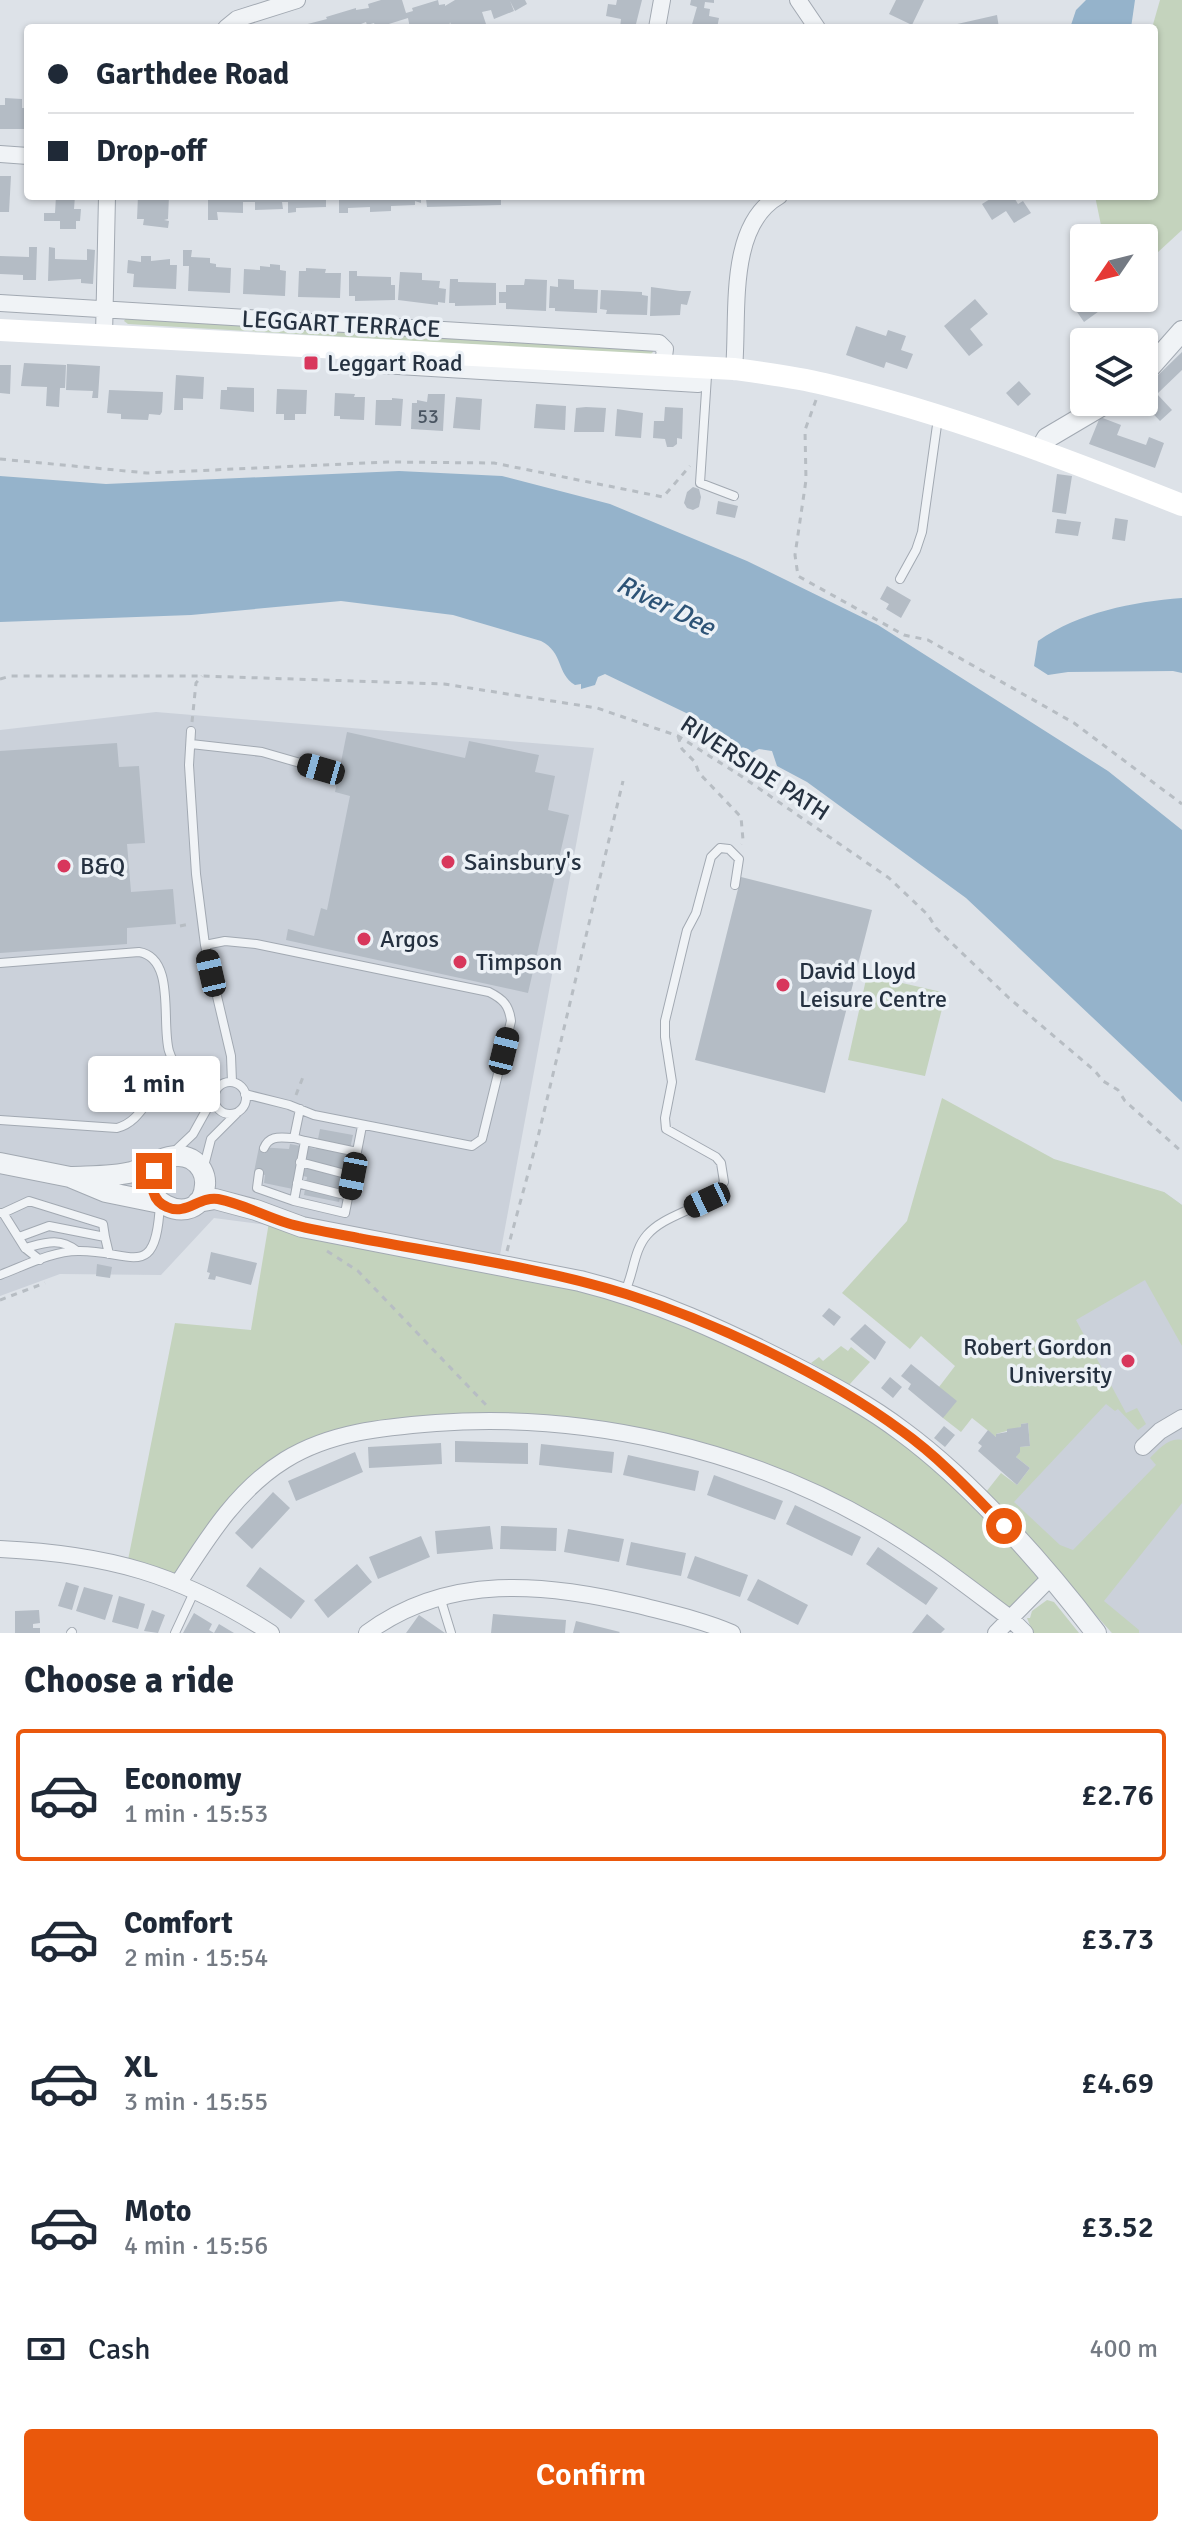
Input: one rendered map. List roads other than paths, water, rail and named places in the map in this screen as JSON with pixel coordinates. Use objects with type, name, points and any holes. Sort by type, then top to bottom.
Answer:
[{"type":"main road","name":"LEGGART TERRACE","points":[[0,330],[734,369],[821,383],[938,416],[1040,450],[1182,505]]},
{"type":"street","points":[[231,24],[237,19],[297,0]]},
{"type":"street","points":[[658,24],[662,0]]},
{"type":"street","points":[[798,0],[814,24]]},
{"type":"street","points":[[0,154],[24,156]]},
{"type":"street","points":[[104,336],[107,200]]},
{"type":"street","points":[[734,369],[740,261],[744,242],[750,224],[762,208],[773,200]]},
{"type":"street","name":"LEGGART TERRACE","points":[[0,303],[659,343],[665,349],[663,364]]},
{"type":"street","points":[[1158,358],[1182,331]]},
{"type":"street","name":"LEGGART TERRACE","points":[[339,346],[350,358],[365,364],[698,384],[708,367]]},
{"type":"street","points":[[1040,450],[1044,440],[1084,416]]},
{"type":"street","points":[[70,1177],[118,1175],[173,1156],[188,1158],[204,1174],[205,1186],[198,1202]]},
{"type":"street","points":[[160,1203],[151,1180],[154,1171],[165,1159]]},
{"type":"street","points":[[0,1163],[70,1177],[106,1192],[160,1203],[175,1210],[215,1199],[302,1227],[503,1266],[624,1293],[672,1309],[748,1343],[825,1383],[901,1430],[970,1492],[1096,1633]]},
{"type":"street","points":[[204,1174],[256,1210]]},
{"type":"street","points":[[1143,1447],[1160,1431],[1182,1418]]},
{"type":"street","points":[[179,1582],[211,1532],[239,1499],[260,1478],[304,1449],[350,1433],[397,1426],[501,1421],[632,1436],[700,1451],[775,1477],[876,1524],[937,1564],[1025,1633]]},
{"type":"street","points":[[0,1549],[127,1565],[179,1582],[271,1633]]},
{"type":"street","points":[[996,1633],[1050,1578]]},
{"type":"street","points":[[367,1633],[414,1607],[440,1597],[479,1589],[557,1588],[665,1612],[732,1633]]},
{"type":"lane","points":[[708,367],[700,483],[734,496]]},
{"type":"lane","points":[[900,579],[922,532],[938,416]]},
{"type":"lane","points":[[191,731],[189,765],[196,874],[205,945],[231,1056],[232,1082]]},
{"type":"lane","points":[[191,744],[262,752],[321,769]]},
{"type":"lane","points":[[624,1293],[638,1250],[646,1236],[666,1221],[716,1194],[724,1182],[721,1163],[716,1157],[666,1129],[672,1082],[665,1021],[687,930],[696,913],[711,857],[720,848],[729,849],[739,864],[735,885]]},
{"type":"lane","points":[[205,945],[225,941],[256,944],[489,992],[502,998],[509,1009],[511,1021],[482,1139],[472,1146],[362,1126],[245,1094]]},
{"type":"lane","points":[[0,963],[139,952],[150,954],[158,961],[163,980],[169,1053],[186,1075],[215,1093]]},
{"type":"lane","points":[[0,1120],[117,1128],[131,1121],[160,1085],[171,1078],[186,1075]]},
{"type":"lane","points":[[165,1159],[193,1134],[222,1084],[232,1082],[240,1086],[245,1094],[245,1104],[211,1139],[205,1155],[204,1174]]},
{"type":"lane","points":[[215,1093],[214,1102],[221,1112],[233,1114],[239,1111]]},
{"type":"lane","points":[[294,1138],[300,1109]]},
{"type":"lane","points":[[259,1173],[257,1188],[345,1213],[362,1126]]},
{"type":"lane","points":[[264,1148],[274,1138],[294,1138],[357,1152]]},
{"type":"lane","points":[[294,1201],[305,1141]]},
{"type":"lane","points":[[300,1162],[353,1176]]},
{"type":"lane","points":[[297,1183],[349,1196]]},
{"type":"lane","points":[[40,1260],[25,1248],[1,1213],[29,1201],[103,1224],[109,1254]]},
{"type":"lane","points":[[0,1275],[40,1260],[77,1251],[109,1254],[124,1259],[148,1252],[158,1237],[160,1203]]},
{"type":"lane","points":[[19,1237],[49,1226],[105,1237]]},
{"type":"lane","points":[[25,1248],[52,1241],[67,1243],[77,1251]]},
{"type":"lane","points":[[175,1633],[195,1590]]},
{"type":"lane","points":[[440,1597],[451,1633]]},
{"type":"water","points":[[1086,0],[1135,0],[1132,24],[1071,24],[1076,10]]},
{"type":"water","name":"River Dee","points":[[399,471],[502,476],[610,504],[747,561],[878,625],[1108,771],[1182,830],[1182,1102],[966,898],[807,782],[777,766],[772,751],[759,749],[741,758],[732,754],[724,737],[709,724],[605,674],[598,677],[595,685],[581,689],[581,684],[575,685],[569,680],[553,651],[541,641],[453,615],[341,601],[191,615],[0,622],[0,476],[106,484]]},
{"type":"water","points":[[1182,598],[1182,673],[1068,672],[1048,675],[1034,666],[1038,641],[1071,623],[1107,610]]},
{"type":"place","name":"Leggart Road","points":[[311,363]]},
{"type":"place","name":"Sainsbury's","points":[[448,862]]},
{"type":"place","name":"B&Q","points":[[64,866]]},
{"type":"place","name":"Argos","points":[[364,939]]},
{"type":"place","name":"Timpson","points":[[460,962]]},
{"type":"place","name":"David Lloyd Leisure Centre","points":[[783,985]]},
{"type":"place","name":"Robert Gordon University","points":[[1128,1361]]}]
